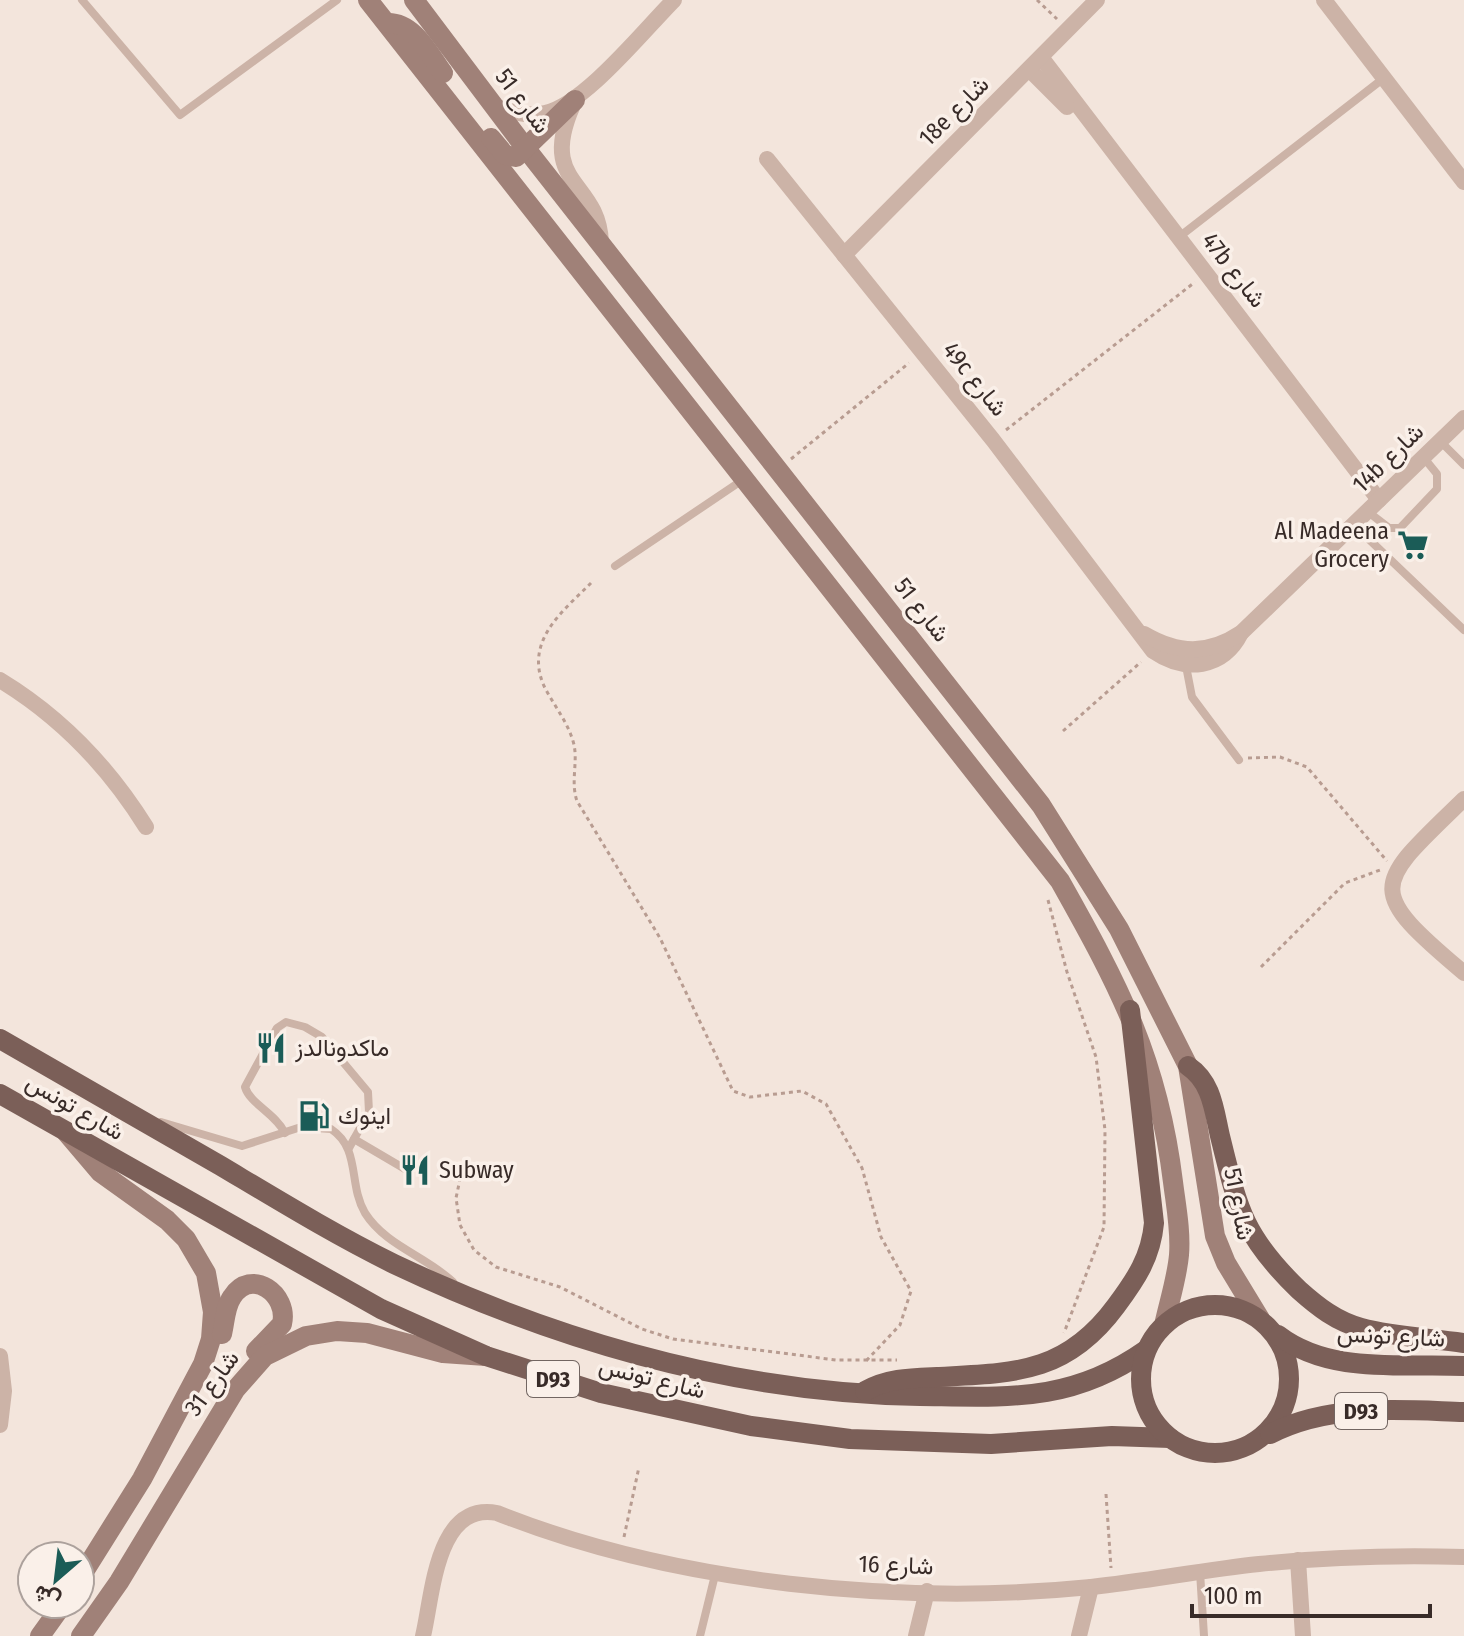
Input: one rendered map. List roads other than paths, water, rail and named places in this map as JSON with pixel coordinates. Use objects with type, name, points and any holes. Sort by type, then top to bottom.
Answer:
[{"type":"main road","points":[[861,1393],[893,1380],[1008,1373],[1046,1364],[1090,1336],[1137,1277],[1149,1251],[1154,1223],[1130,1010]]},
{"type":"main road","name":"شارع تونس","points":[[0,1039],[338,1234],[465,1295],[540,1325],[639,1356],[741,1378],[861,1393],[1003,1398],[1038,1396],[1105,1376],[1146,1350]]},
{"type":"main road","points":[[1188,1066],[1208,1090],[1238,1208],[1250,1235],[1269,1261],[1314,1303],[1349,1324],[1464,1343]]},
{"type":"main road","name":"شارع تونس","points":[[0,1094],[381,1309],[486,1356],[642,1404],[806,1434],[937,1444],[1046,1442],[1112,1436],[1170,1438]]},
{"type":"main road","points":[[1205,1305],[1243,1310],[1267,1325],[1285,1352],[1290,1375],[1288,1398],[1278,1420],[1263,1437],[1241,1449],[1216,1454],[1192,1450],[1170,1438],[1156,1424],[1144,1398],[1141,1369],[1146,1350],[1165,1321],[1205,1305]]},
{"type":"main road","name":"شارع تونس","points":[[1267,1325],[1311,1354],[1337,1361],[1464,1366]]},
{"type":"main road","name":"D93","points":[[1263,1437],[1294,1423],[1337,1413],[1464,1412]]},
{"type":"street","points":[[368,0],[1045,860],[1113,974],[1150,1064],[1162,1117],[1180,1237],[1178,1265],[1165,1321]]},
{"type":"street","name":"شارع 51","points":[[414,0],[527,150],[1062,834],[1119,929],[1188,1066],[1215,1236],[1226,1263],[1267,1325]]},
{"type":"street","points":[[387,23],[395,23],[411,31],[500,151],[510,158],[527,150],[674,0]]},
{"type":"street","name":"18e شارع","points":[[844,255],[1097,0]]},
{"type":"street","points":[[1324,0],[1464,182]]},
{"type":"street","name":"47b شارع","points":[[1035,63],[1095,132],[1334,438],[1378,501]]},
{"type":"street","points":[[496,107],[519,114],[537,115],[575,100]]},
{"type":"street","points":[[575,100],[561,136],[561,159],[570,180],[597,219],[601,243]]},
{"type":"street","name":"49c شارع","points":[[767,159],[993,440],[1142,632],[1153,651],[1186,659]]},
{"type":"street","name":"14b شارع","points":[[1186,659],[1241,633],[1464,418]]},
{"type":"street","name":"49c شارع","points":[[1142,632],[1186,659]]},
{"type":"street","points":[[0,680],[38,705],[79,741],[115,781],[146,827]]},
{"type":"street","points":[[1464,799],[1395,870],[1392,890],[1397,907],[1408,925],[1464,973]]},
{"type":"street","name":"شارع 31","points":[[66,1132],[100,1172],[177,1229],[194,1250],[206,1273],[212,1299],[211,1339],[203,1364],[172,1424],[96,1551]]},
{"type":"street","points":[[172,1424],[213,1362],[231,1298],[250,1285],[265,1286],[282,1301],[282,1324],[234,1377],[218,1417]]},
{"type":"street","name":"شارع 31","points":[[81,1636],[119,1582],[218,1417],[244,1378],[265,1356],[292,1341],[321,1332],[352,1331],[423,1350],[486,1356]]},
{"type":"street","points":[[0,1356],[4,1391],[0,1425]]},
{"type":"street","name":"شارع 16","points":[[423,1636],[448,1535],[466,1516],[482,1511],[620,1552],[716,1571],[793,1583],[927,1591],[1001,1592],[1091,1587],[1298,1560],[1464,1557]]},
{"type":"street","points":[[1298,1560],[1303,1636]]},
{"type":"street","points":[[1079,1636],[1091,1587]]},
{"type":"street","points":[[916,1636],[927,1591]]},
{"type":"lane","points":[[82,0],[180,115],[337,0]]},
{"type":"lane","points":[[1178,238],[1384,78]]},
{"type":"lane","points":[[1440,441],[1464,465]]},
{"type":"lane","points":[[1378,501],[1389,528],[1404,525],[1435,494],[1439,484],[1437,474],[1423,457]]},
{"type":"lane","points":[[615,566],[744,479]]},
{"type":"lane","points":[[1353,525],[1464,630]]},
{"type":"lane","points":[[1186,659],[1192,697],[1239,760]]},
{"type":"lane","points":[[285,1133],[272,1112],[249,1097],[245,1087],[277,1028],[286,1022],[305,1027],[322,1037],[368,1092],[369,1112],[351,1144],[355,1190],[374,1225],[394,1243],[435,1266],[465,1295]]},
{"type":"lane","points":[[125,1110],[231,1145],[253,1145],[301,1127],[321,1126],[405,1169]]},
{"type":"lane","points":[[700,1636],[716,1571]]},
{"type":"lane","points":[[1200,1572],[1204,1636]]},
{"type":"place","name":"Al Madeena Grocery","points":[[1413,545]]},
{"type":"place","name":"ماكدونالدز","points":[[271,1048]]},
{"type":"place","name":"اينوك","points":[[314,1116]]},
{"type":"place","name":"Subway","points":[[415,1170]]}]
